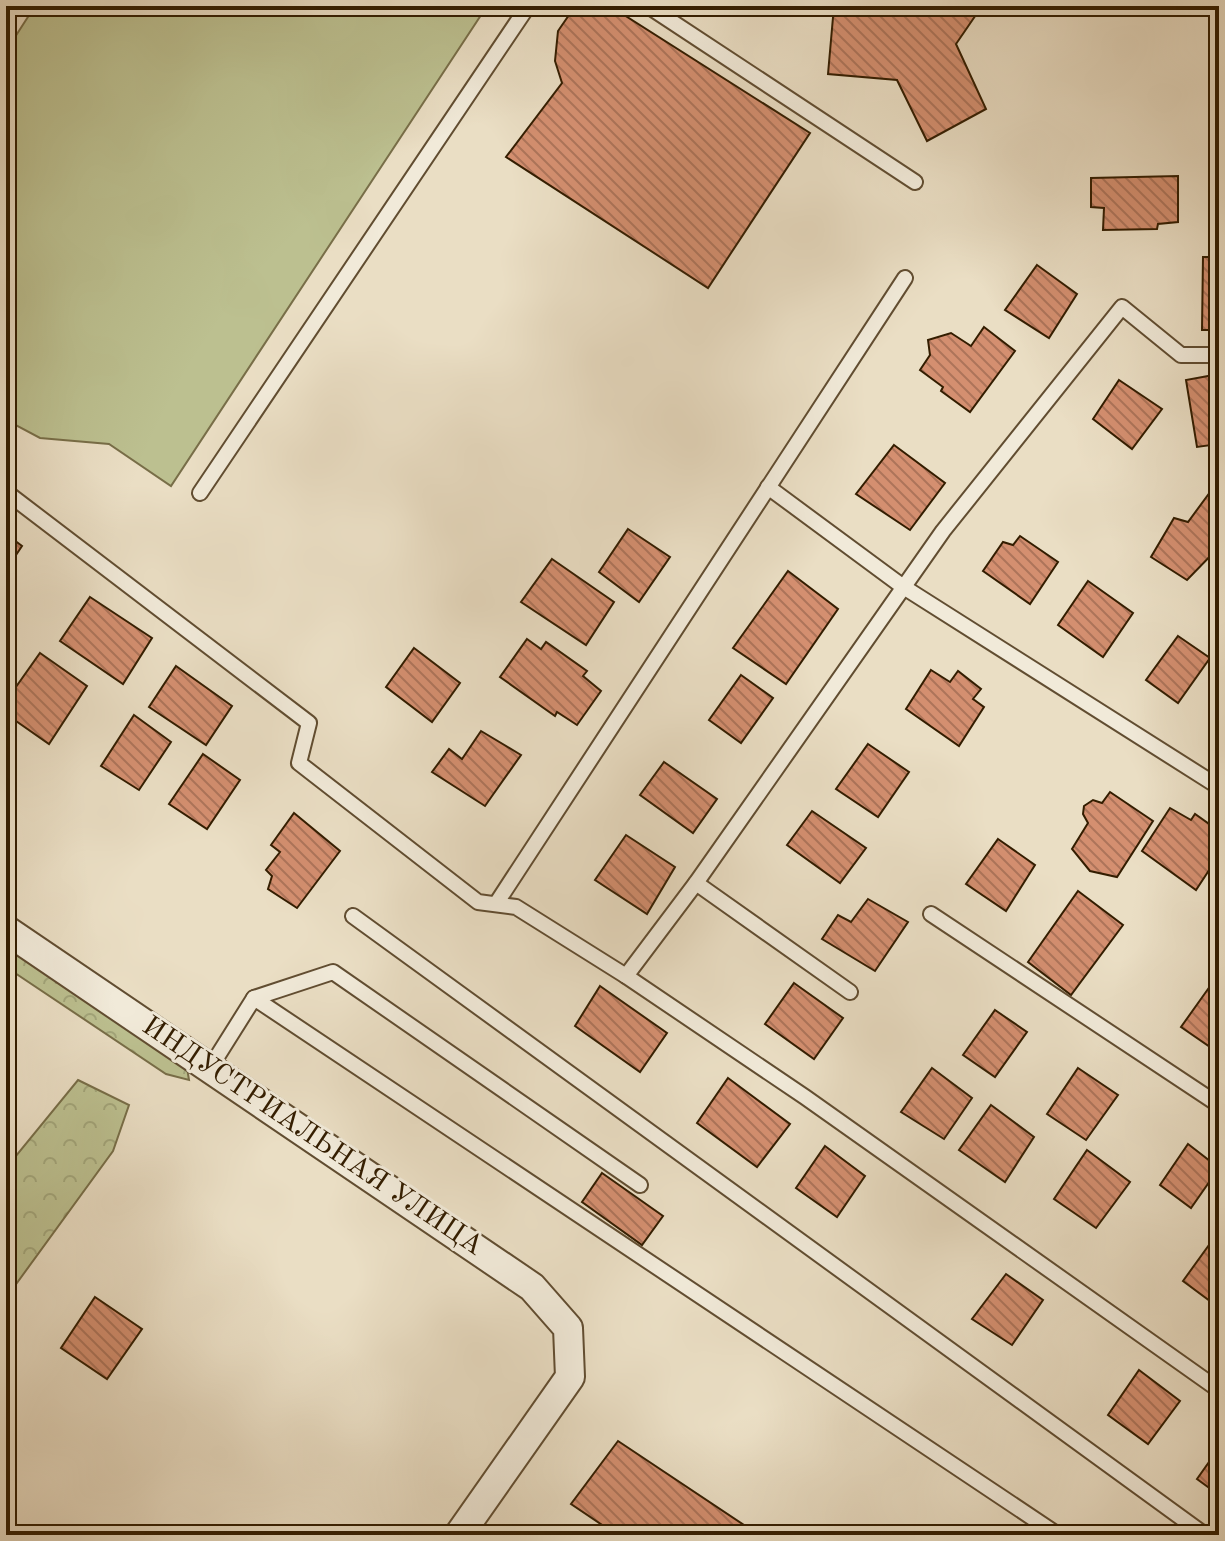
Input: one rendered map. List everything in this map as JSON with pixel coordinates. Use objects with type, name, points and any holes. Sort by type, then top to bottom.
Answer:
[{"type":"street","name":"ИНДУСТРИАЛЬНАЯ УЛИЦА","points":[[6,930],[532,1287],[568,1328],[570,1377],[459,1535]]},
{"type":"lane","points":[[200,493],[528,6]]},
{"type":"lane","points":[[648,6],[915,182]]},
{"type":"lane","points":[[496,904],[905,278]]},
{"type":"lane","points":[[626,976],[696,883],[902,586],[1122,307],[1181,355],[1219,355]]},
{"type":"lane","points":[[768,487],[902,586],[1219,787]]},
{"type":"lane","points":[[6,492],[309,723],[299,763],[478,902],[516,907],[626,976],[818,1106],[1219,1390]]},
{"type":"lane","points":[[696,883],[850,992]]},
{"type":"lane","points":[[931,914],[1219,1105]]},
{"type":"lane","points":[[353,916],[1205,1535]]},
{"type":"lane","points":[[210,1068],[254,998],[333,972],[640,1185]]},
{"type":"lane","points":[[254,998],[1058,1535]]},
{"type":"green space","points":[[35,6],[487,6],[171,486],[109,444],[40,438],[6,420],[6,51]]},
{"type":"green space","points":[[6,946],[186,1062],[189,1080],[166,1074],[6,967]]},
{"type":"green space","points":[[78,1080],[129,1105],[113,1151],[6,1298],[6,1168]]},
{"type":"building","points":[[587,6],[613,8],[810,133],[708,288],[506,157],[562,83],[555,61],[558,31],[569,15]]},
{"type":"building","points":[[834,6],[982,6],[956,44],[986,109],[927,141],[897,80],[828,74]]},
{"type":"building","points":[[1178,176],[1178,222],[1158,224],[1157,229],[1103,230],[1104,208],[1091,207],[1091,178]]},
{"type":"building","points":[[1203,257],[1219,257],[1219,330],[1202,330]]},
{"type":"building","points":[[1037,265],[1077,294],[1049,338],[1005,310]]},
{"type":"building","points":[[984,327],[1015,351],[970,412],[941,391],[943,387],[920,370],[930,355],[928,340],[951,333],[971,346]]},
{"type":"building","points":[[1219,374],[1219,444],[1197,447],[1186,380]]},
{"type":"building","points":[[1119,380],[1162,409],[1132,449],[1093,419]]},
{"type":"building","points":[[894,445],[945,483],[910,530],[856,494]]},
{"type":"building","points":[[1219,480],[1219,547],[1187,580],[1151,557],[1174,518],[1188,522]]},
{"type":"building","points":[[628,529],[670,557],[639,602],[599,572]]},
{"type":"building","points":[[6,534],[22,546],[6,570]]},
{"type":"building","points":[[1020,536],[1058,562],[1030,604],[983,571],[1003,542],[1013,545]]},
{"type":"building","points":[[552,559],[614,602],[586,645],[521,602]]},
{"type":"building","points":[[788,571],[838,609],[786,684],[733,648]]},
{"type":"building","points":[[1088,581],[1133,613],[1103,657],[1058,625]]},
{"type":"building","points":[[90,597],[152,638],[123,684],[60,641]]},
{"type":"building","points":[[1178,636],[1210,658],[1178,703],[1146,680]]},
{"type":"building","points":[[527,639],[541,649],[546,642],[587,671],[583,676],[601,691],[577,725],[557,712],[555,716],[500,677]]},
{"type":"building","points":[[414,648],[460,683],[432,722],[386,687]]},
{"type":"building","points":[[40,653],[87,686],[49,744],[6,714],[6,701]]},
{"type":"building","points":[[176,666],[232,706],[206,745],[149,707]]},
{"type":"building","points":[[931,670],[950,682],[958,671],[981,689],[973,699],[984,707],[959,746],[906,709]]},
{"type":"building","points":[[741,675],[773,698],[741,743],[709,720]]},
{"type":"building","points":[[134,715],[171,742],[139,790],[101,766]]},
{"type":"building","points":[[481,731],[521,755],[485,806],[432,772],[449,749],[462,759]]},
{"type":"building","points":[[868,744],[909,772],[878,817],[836,789]]},
{"type":"building","points":[[203,754],[240,780],[207,829],[169,804]]},
{"type":"building","points":[[664,762],[717,799],[693,833],[640,795]]},
{"type":"building","points":[[1110,792],[1153,821],[1117,877],[1090,871],[1072,849],[1088,823],[1083,814],[1084,806],[1093,800],[1102,803]]},
{"type":"building","points":[[1170,808],[1191,820],[1195,814],[1219,831],[1219,855],[1196,890],[1142,851]]},
{"type":"building","points":[[812,811],[866,848],[840,883],[787,845]]},
{"type":"building","points":[[294,813],[340,851],[297,908],[268,889],[272,876],[266,870],[280,852],[271,845]]},
{"type":"building","points":[[626,835],[675,867],[647,914],[595,880]]},
{"type":"building","points":[[998,839],[1035,865],[1006,911],[966,884]]},
{"type":"building","points":[[1078,891],[1123,925],[1071,995],[1028,962]]},
{"type":"building","points":[[868,899],[908,922],[875,971],[822,939],[838,915],[851,922]]},
{"type":"building","points":[[1213,982],[1219,986],[1219,1040],[1213,1049],[1181,1027]]},
{"type":"building","points":[[794,983],[843,1018],[814,1059],[765,1024]]},
{"type":"building","points":[[600,986],[667,1033],[640,1072],[575,1026]]},
{"type":"building","points":[[995,1010],[1027,1032],[995,1077],[963,1055]]},
{"type":"building","points":[[932,1068],[972,1098],[944,1139],[901,1112]]},
{"type":"building","points":[[1078,1068],[1118,1095],[1086,1140],[1047,1114]]},
{"type":"building","points":[[728,1078],[790,1124],[757,1167],[697,1123]]},
{"type":"building","points":[[991,1105],[1034,1137],[1005,1182],[959,1150]]},
{"type":"building","points":[[1188,1144],[1219,1168],[1191,1208],[1160,1185]]},
{"type":"building","points":[[825,1146],[865,1176],[837,1217],[796,1188]]},
{"type":"building","points":[[1087,1150],[1130,1182],[1096,1228],[1054,1199]]},
{"type":"building","points":[[602,1173],[663,1216],[642,1245],[582,1202]]},
{"type":"building","points":[[1214,1238],[1219,1241],[1218,1307],[1183,1281]]},
{"type":"building","points":[[1006,1274],[1043,1300],[1012,1345],[972,1319]]},
{"type":"building","points":[[95,1297],[142,1329],[107,1379],[61,1348]]},
{"type":"building","points":[[1139,1370],[1180,1401],[1148,1444],[1108,1415]]},
{"type":"building","points":[[618,1441],[759,1535],[617,1535],[571,1504]]},
{"type":"building","points":[[1219,1448],[1219,1495],[1197,1479]]}]
